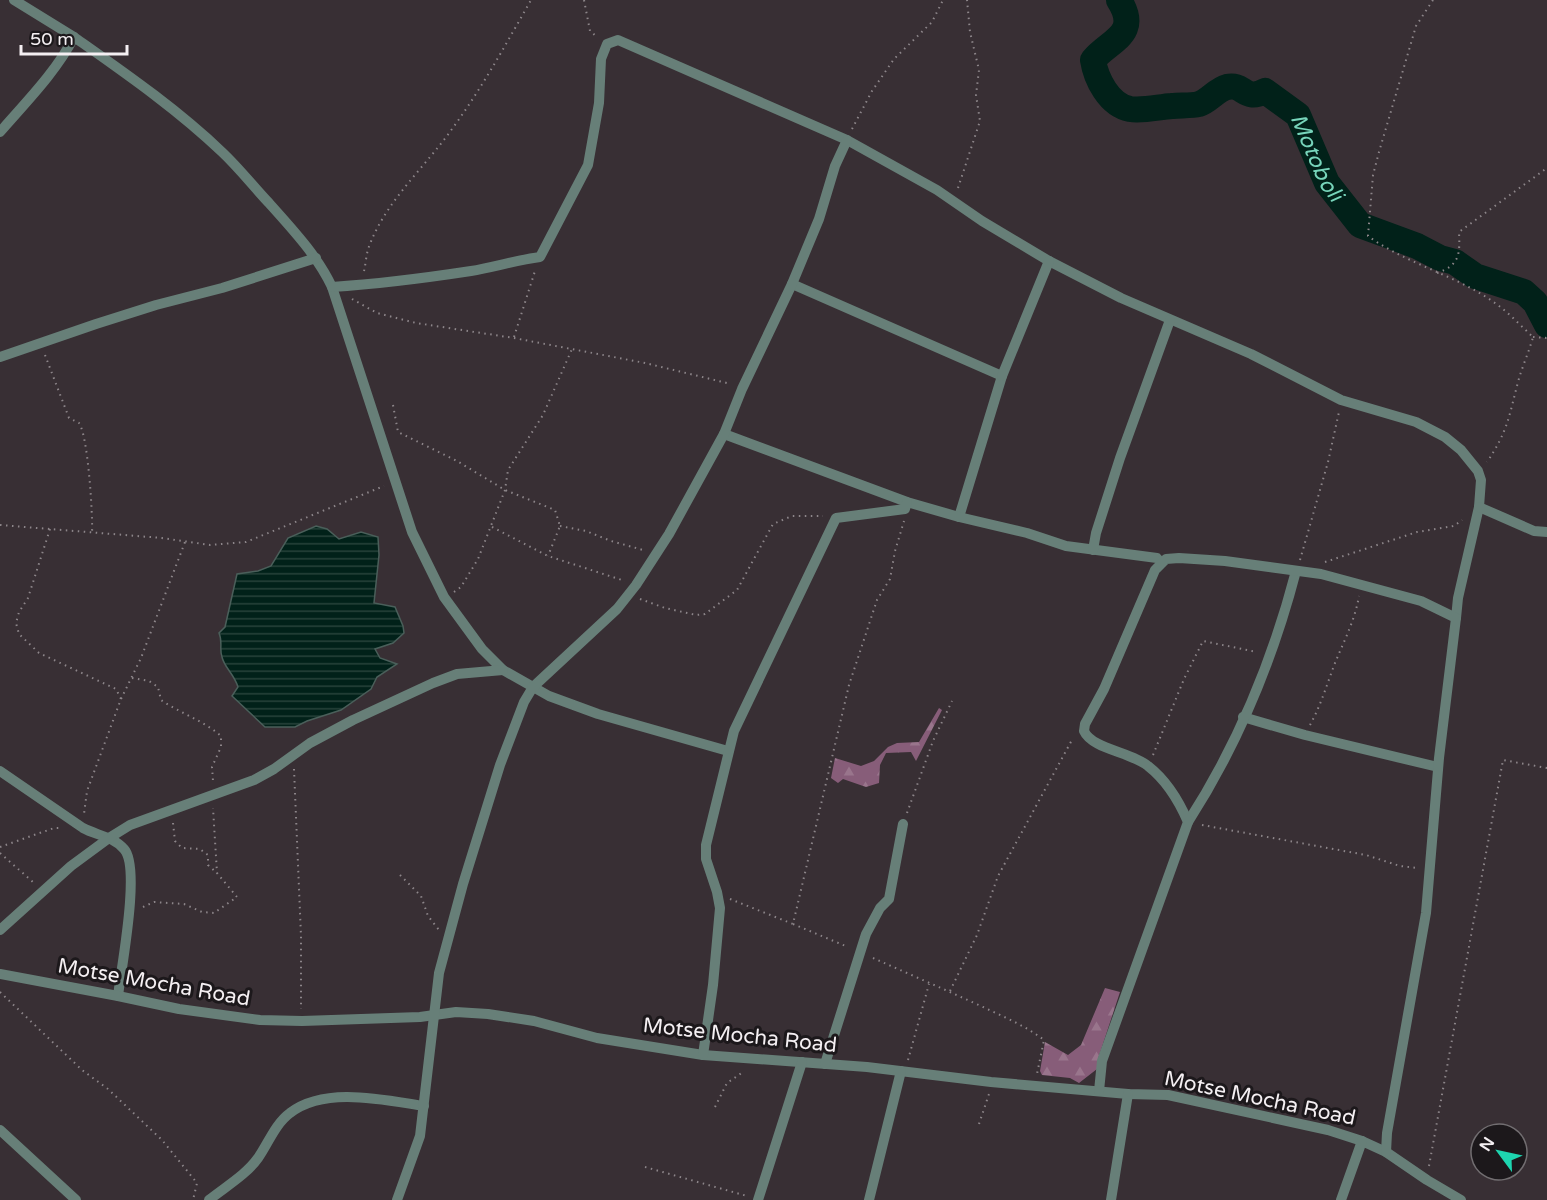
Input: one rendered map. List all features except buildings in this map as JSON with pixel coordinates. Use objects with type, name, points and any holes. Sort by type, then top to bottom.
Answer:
[{"type":"street","points":[[14,0],[75,37],[149,90],[222,152],[316,258],[332,287],[412,532],[444,597],[482,649],[503,670],[549,696],[598,714],[728,751]]},
{"type":"street","points":[[0,132],[33,94],[75,37]]},
{"type":"street","points":[[332,287],[364,285],[473,270],[540,257],[588,165],[599,103],[601,59],[607,44],[618,40],[847,140],[938,190],[953,202],[1049,261],[1121,298],[1251,354],[1341,400],[1416,422],[1444,437],[1461,450],[1478,471],[1481,480],[1479,507],[1458,598],[1438,767],[1426,913],[1387,1133],[1386,1152]]},
{"type":"street","points":[[398,1200],[420,1136],[440,973],[463,884],[500,765],[524,702],[533,687],[602,625],[633,589],[656,556],[724,434],[742,388],[792,285],[819,219],[835,166],[847,140]]},
{"type":"street","points":[[0,357],[106,321],[316,258]]},
{"type":"street","points":[[959,517],[992,402],[1049,261]]},
{"type":"street","points":[[792,285],[1002,376]]},
{"type":"street","points":[[1093,550],[1096,533],[1120,458],[1170,320]]},
{"type":"street","points":[[724,434],[906,506],[1026,533],[1066,546],[1157,558],[1161,562]]},
{"type":"street","points":[[704,1055],[720,908],[706,859],[706,845],[734,731],[836,518],[906,506]]},
{"type":"street","points":[[1479,507],[1534,531],[1547,532]]},
{"type":"street","points":[[1188,822],[1174,795],[1148,765],[1120,751],[1103,746],[1090,739],[1084,731],[1085,724],[1104,689],[1149,584],[1161,562],[1166,559],[1225,561],[1321,574],[1421,601],[1456,618]]},
{"type":"street","points":[[1100,1091],[1102,1061],[1188,822],[1226,759],[1271,655],[1296,571]]},
{"type":"street","points":[[0,930],[43,891],[109,838],[130,825],[254,780],[310,743],[353,720],[449,677],[457,674],[503,670]]},
{"type":"street","points":[[1243,717],[1305,735],[1438,767]]},
{"type":"street","points":[[0,771],[83,828],[96,835],[109,838],[126,850],[132,872],[118,996]]},
{"type":"street","points":[[825,1064],[860,952],[873,919],[889,899],[903,824]]},
{"type":"street","name":"Motse Mocha Road","points":[[0,974],[179,1009],[260,1020],[302,1021],[436,1016],[456,1012],[488,1014],[534,1021],[597,1038],[704,1055],[903,1071],[992,1082],[1128,1094],[1168,1095],[1328,1130],[1362,1141],[1386,1152],[1461,1200]]},
{"type":"street","points":[[759,1200],[802,1062]]},
{"type":"street","points":[[869,1200],[903,1071]]},
{"type":"street","points":[[1111,1200],[1128,1094]]},
{"type":"street","points":[[209,1200],[257,1160],[288,1114],[305,1104],[326,1099],[372,1098],[424,1106]]},
{"type":"street","points":[[0,1130],[76,1200]]},
{"type":"street","points":[[1341,1200],[1362,1141]]},
{"type":"path","points":[[364,285],[369,245],[386,214],[416,172],[451,132],[489,75],[531,0]]},
{"type":"path","points":[[584,0],[590,31],[607,44]]},
{"type":"path","points":[[847,140],[872,91],[894,59],[932,22],[944,0]]},
{"type":"path","points":[[953,202],[980,121],[976,96],[979,70],[970,32],[967,0]]},
{"type":"path","points":[[1433,0],[1416,26],[1379,152],[1373,175],[1368,236],[1381,245],[1498,305],[1533,337],[1547,338]]},
{"type":"path","points":[[1437,273],[1451,268],[1455,262],[1460,251],[1459,232],[1547,168]]},
{"type":"path","points":[[514,338],[540,257]]},
{"type":"path","points":[[332,287],[377,313],[416,323],[514,338],[645,363],[742,388]]},
{"type":"path","points":[[1478,471],[1501,441],[1510,420],[1518,380],[1533,337]]},
{"type":"path","points":[[40,344],[69,418],[79,423],[83,432],[89,476],[92,534]]},
{"type":"path","points":[[444,597],[461,586],[478,559],[505,490],[508,470],[543,415],[572,349]]},
{"type":"path","points":[[1296,571],[1328,462],[1341,400]]},
{"type":"path","points":[[393,405],[398,432],[457,461],[505,490],[555,510],[560,526],[548,556]]},
{"type":"path","points":[[0,525],[162,538],[210,545],[246,542],[394,482]]},
{"type":"path","points":[[793,924],[849,685],[877,600],[890,579],[906,506]]},
{"type":"path","points":[[1317,565],[1417,532],[1454,526],[1479,507]]},
{"type":"path","points":[[492,527],[548,556],[633,589],[665,608],[696,615],[705,614],[737,590],[773,524],[792,516],[836,518]]},
{"type":"path","points":[[560,526],[586,531],[611,541],[637,547],[656,556]]},
{"type":"path","points":[[50,530],[28,598],[19,612],[16,623],[19,634],[39,653],[116,689],[121,699]]},
{"type":"path","points":[[0,848],[54,828],[83,828],[87,791],[121,699],[132,678],[185,542]]},
{"type":"path","points":[[1305,735],[1319,709],[1357,608],[1362,585]]},
{"type":"path","points":[[1148,765],[1184,679],[1203,641],[1271,655]]},
{"type":"path","points":[[132,678],[149,681],[158,687],[161,700],[179,712],[212,728],[221,736],[221,747],[212,767],[217,873]]},
{"type":"path","points":[[903,824],[933,741],[952,701]]},
{"type":"path","points":[[950,991],[977,934],[998,876],[1071,740],[1079,732],[1084,731]]},
{"type":"path","points":[[294,755],[299,846],[302,1021]]},
{"type":"path","points":[[1427,1180],[1503,759],[1547,768]]},
{"type":"path","points":[[129,912],[153,902],[184,904],[202,912],[214,913],[237,897],[208,865],[208,855],[200,849],[182,849],[175,841],[172,808]]},
{"type":"path","points":[[1188,822],[1366,855],[1400,866],[1430,870]]},
{"type":"path","points":[[0,853],[43,891]]},
{"type":"path","points":[[400,875],[422,896],[428,916],[448,942]]},
{"type":"path","points":[[717,892],[735,902],[793,924],[950,991],[1014,1021],[1044,1040],[1036,1085]]},
{"type":"path","points":[[903,1071],[929,983]]},
{"type":"path","points":[[0,992],[82,1070],[108,1089],[162,1140],[196,1183],[193,1200]]},
{"type":"path","points":[[715,1107],[727,1083],[741,1072],[753,1070]]},
{"type":"path","points":[[979,1124],[992,1082]]},
{"type":"path","points":[[645,1167],[759,1200]]},
{"type":"green space","points":[[939,708],[942,710],[916,761],[911,752],[886,753],[880,765],[879,783],[866,787],[843,779],[838,783],[831,778],[835,758],[861,766],[874,761],[888,747],[897,743],[919,742]]},
{"type":"green space","points":[[1105,988],[1120,992],[1098,1059],[1097,1069],[1079,1083],[1070,1078],[1042,1075],[1040,1071],[1045,1042],[1068,1055],[1081,1045]]},
{"type":"shaded area","points":[[316,526],[327,529],[339,539],[361,532],[378,537],[379,555],[374,603],[395,607],[404,633],[393,643],[375,649],[380,658],[397,664],[377,677],[371,689],[341,710],[295,727],[265,727],[232,696],[238,687],[223,661],[219,633],[225,627],[237,574],[258,571],[271,566],[288,538]]},
{"type":"waterway","name":"Motoboli","points":[[1119,0],[1125,12],[1125,29],[1093,60],[1100,83],[1116,102],[1130,109],[1145,109],[1199,104],[1219,90],[1233,86],[1248,94],[1265,91],[1298,115],[1327,183],[1360,225],[1455,262],[1475,276],[1524,292],[1535,302],[1547,325]]}]
